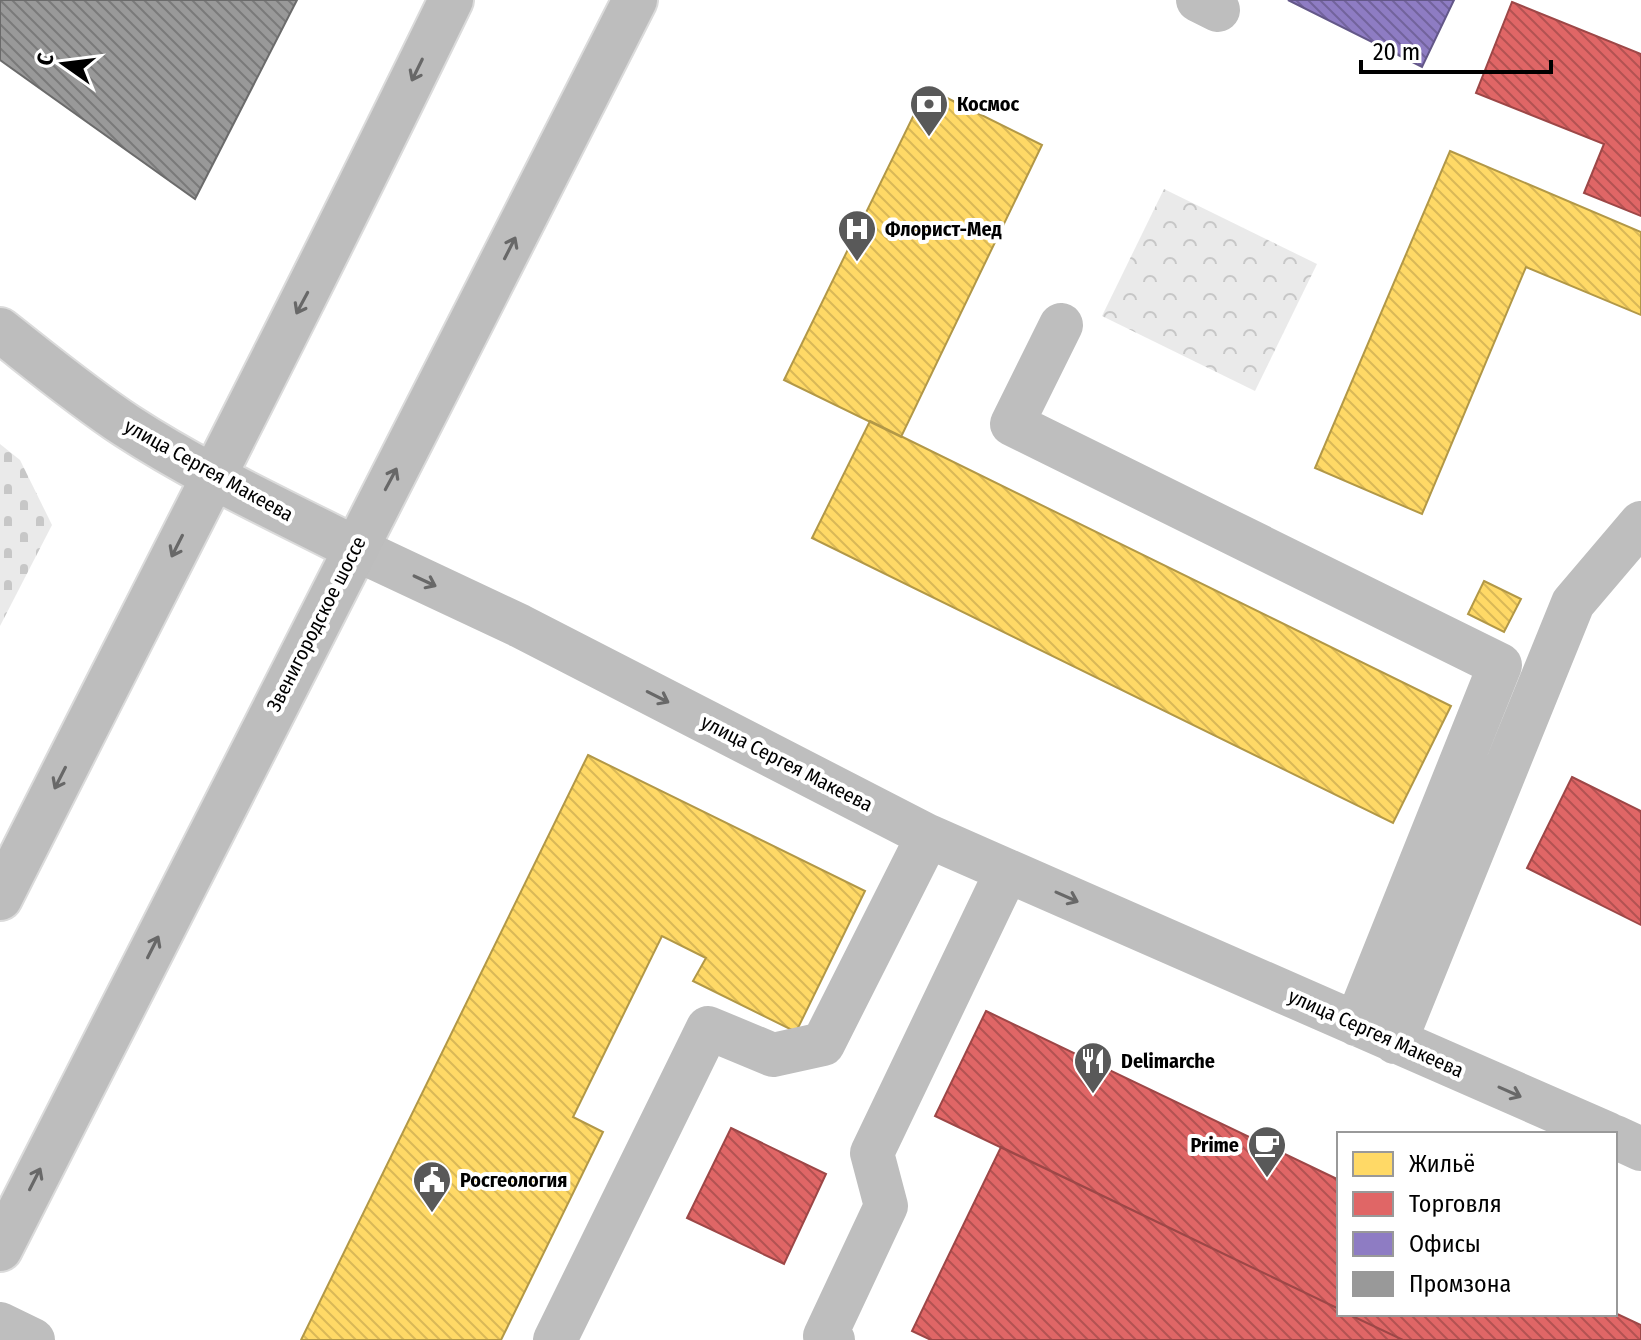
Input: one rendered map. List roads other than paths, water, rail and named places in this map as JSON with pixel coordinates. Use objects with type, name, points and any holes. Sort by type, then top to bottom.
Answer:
[{"type":"main road","points":[[0,898],[333,243],[451,0]]},
{"type":"main road","name":"Звенигородское шоссе","points":[[0,1249],[635,0]]},
{"type":"main road","name":"улица Сергея Макеева","points":[[0,330],[129,428],[212,476],[354,548]]},
{"type":"street","points":[[1061,325],[1012,424],[1500,665],[1356,1024]]},
{"type":"street","points":[[1395,1042],[1573,603],[1641,523]]},
{"type":"street","name":"улица Сергея Макеева","points":[[354,548],[520,626],[928,836],[1603,1132]]},
{"type":"street","points":[[555,1340],[708,1028],[773,1055],[823,1044],[928,836]]},
{"type":"street","points":[[833,1340],[825,1336],[886,1206],[872,1153],[1007,871]]},
{"type":"street","points":[[1617,1138],[1641,1149]]},
{"type":"street","points":[[0,1324],[33,1340]]},
{"type":"place","name":"Космос","points":[[929,138]]},
{"type":"place","name":"Флорист-Мед","points":[[857,263]]},
{"type":"place","name":"Delimarche","points":[[1093,1095]]},
{"type":"place","name":"Prime","points":[[1267,1179]]},
{"type":"place","name":"Росгеология","points":[[432,1214]]}]
